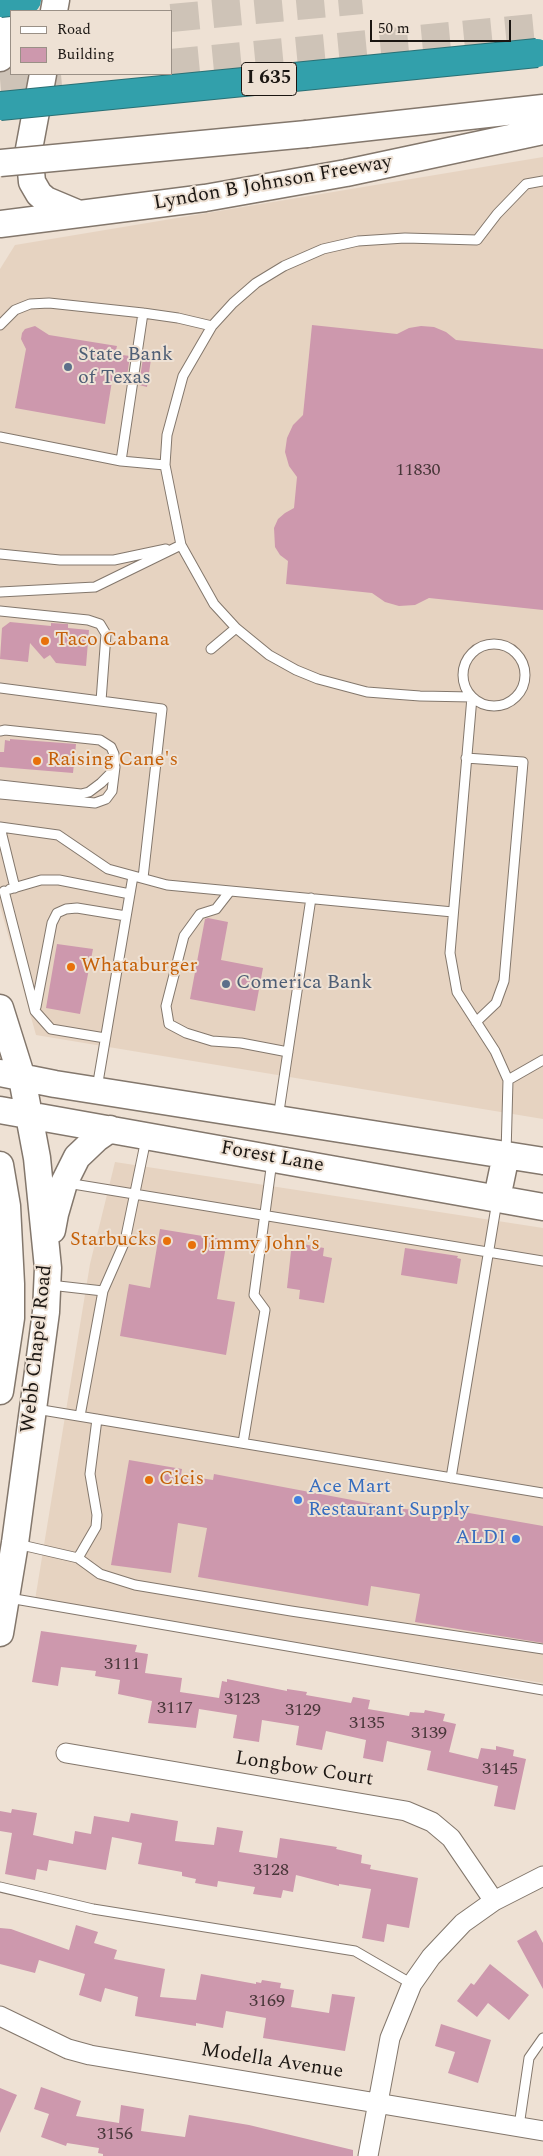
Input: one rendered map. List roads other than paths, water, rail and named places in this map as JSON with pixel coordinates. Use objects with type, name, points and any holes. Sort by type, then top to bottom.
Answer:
[{"type":"highway","points":[[0,3],[26,0]]},
{"type":"highway","name":"I 635","points":[[0,106],[537,53]]},
{"type":"main road","points":[[0,58],[11,0]]},
{"type":"main road","points":[[43,75],[29,149],[32,182],[39,194],[46,200],[79,214]]},
{"type":"main road","points":[[0,164],[307,134],[543,108]]},
{"type":"main road","name":"Lyndon B Johnson Freeway","points":[[0,224],[205,198],[346,173],[543,131]]},
{"type":"main road","name":"Webb Chapel Road","points":[[0,1008],[11,1076],[29,1115],[37,1158],[48,1258],[46,1312],[0,1633]]},
{"type":"main road","name":"Forest Lane","points":[[11,1076],[543,1161]]},
{"type":"main road","name":"Forest Lane","points":[[0,1110],[543,1206]]},
{"type":"main road","points":[[272,1158],[278,1120]]},
{"type":"main road","points":[[48,1258],[55,1214],[64,1183],[77,1157],[96,1138],[110,1130]]},
{"type":"main road","points":[[497,1198],[506,1155]]},
{"type":"main road","name":"Webb Chapel Road","points":[[0,1392],[11,1318],[4,1256],[7,1206],[1,1177]]},
{"type":"main road","points":[[0,1408],[33,1409]]},
{"type":"street","name":"Longbow Court","points":[[66,1753],[406,1811],[432,1822],[451,1838],[494,1901]]},
{"type":"street","points":[[368,2156],[390,2038],[412,1984],[431,1957],[463,1923],[494,1901],[543,1876]]},
{"type":"street","name":"Modella Avenue","points":[[0,2016],[68,2048],[90,2055],[543,2131]]},
{"type":"lane","points":[[506,1155],[508,1080],[494,1051],[457,992],[450,953],[472,697],[466,688],[463,678],[464,667],[468,658],[475,650],[484,645],[495,643],[505,645],[514,650],[521,658],[525,668],[525,683],[518,696],[510,703],[500,706],[480,703],[472,697],[367,692],[334,684],[296,670],[269,655],[236,628],[214,604],[181,545],[165,466],[167,435],[183,376],[212,326],[232,303],[256,283],[284,266],[323,249],[368,240],[406,238],[477,240],[496,214],[526,184],[543,181]]},
{"type":"lane","points":[[0,325],[15,310],[30,304],[49,303],[143,313],[178,318],[212,326]]},
{"type":"lane","points":[[121,461],[143,313]]},
{"type":"lane","points":[[0,438],[121,461],[165,466]]},
{"type":"lane","points":[[0,554],[60,560],[114,560],[181,545]]},
{"type":"lane","points":[[0,592],[95,587],[181,545]]},
{"type":"lane","points":[[0,611],[88,620],[100,624],[106,634],[102,700]]},
{"type":"lane","points":[[211,650],[236,628]]},
{"type":"lane","points":[[0,688],[162,709],[143,878]]},
{"type":"lane","points":[[0,731],[100,740],[111,747],[115,764],[115,781],[112,792],[106,800],[95,803],[0,794]]},
{"type":"lane","points":[[466,758],[523,762],[504,981],[496,1003],[476,1022]]},
{"type":"lane","points":[[0,785],[81,794],[89,792],[101,782],[112,772],[115,764]]},
{"type":"lane","points":[[16,888],[0,827],[58,835],[108,869],[167,885],[453,912]]},
{"type":"lane","points":[[96,1091],[133,876]]},
{"type":"lane","points":[[105,1038],[51,1029],[36,1011],[2,892],[41,880],[60,880],[130,894]]},
{"type":"lane","points":[[230,891],[216,909],[200,914],[184,936],[166,1006],[170,1024],[186,1033],[212,1041],[288,1052]]},
{"type":"lane","points":[[278,1120],[311,898]]},
{"type":"lane","points":[[36,1011],[52,923],[57,913],[66,909],[77,908],[126,916]]},
{"type":"lane","points":[[508,1080],[543,1060]]},
{"type":"lane","points":[[80,1416],[103,1291],[124,1241],[146,1136]]},
{"type":"lane","points":[[243,1443],[266,1310],[254,1295],[272,1158]]},
{"type":"lane","points":[[64,1183],[135,1193],[543,1261]]},
{"type":"lane","points":[[451,1478],[497,1198]]},
{"type":"lane","points":[[48,1284],[103,1291]]},
{"type":"lane","points":[[33,1409],[543,1493]]},
{"type":"lane","points":[[78,1558],[96,1527],[97,1515],[90,1474],[97,1420]]},
{"type":"lane","points":[[14,1543],[78,1558],[100,1574],[135,1585],[291,1611],[543,1649]]},
{"type":"lane","points":[[6,1598],[543,1690]]},
{"type":"lane","points":[[0,1887],[93,1909],[355,1951],[412,1984]]},
{"type":"lane","points":[[519,2126],[529,2058],[543,2038]]},
{"type":"tunnel","points":[[172,18],[362,0]]},
{"type":"tunnel","points":[[172,63],[543,27]]},
{"type":"tunnel","points":[[0,79],[49,75]]},
{"type":"place","name":"State Bank of Texas","points":[[68,367]]},
{"type":"place","name":"Taco Cabana","points":[[45,641]]},
{"type":"place","name":"Raising Cane's","points":[[37,761]]},
{"type":"place","name":"Whataburger","points":[[71,967]]},
{"type":"place","name":"Comerica Bank","points":[[226,984]]},
{"type":"place","name":"Starbucks","points":[[167,1241]]},
{"type":"place","name":"Jimmy John's","points":[[192,1245]]},
{"type":"place","name":"Cicis","points":[[149,1480]]},
{"type":"place","name":"Ace Mart Restaurant Supply","points":[[298,1500]]},
{"type":"place","name":"ALDI","points":[[516,1539]]}]
